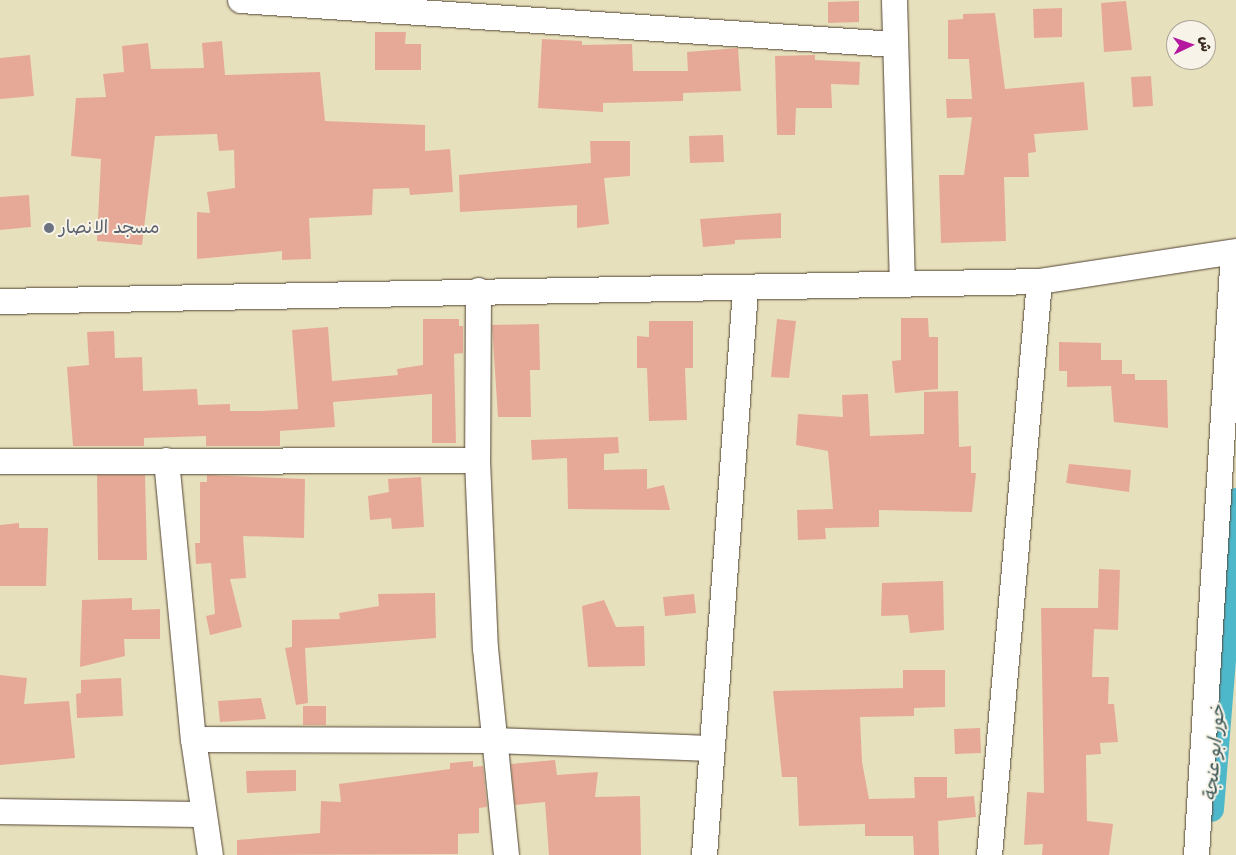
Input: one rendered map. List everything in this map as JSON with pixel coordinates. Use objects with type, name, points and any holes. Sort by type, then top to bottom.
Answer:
[{"type":"street","points":[[240,0],[894,44]]},
{"type":"street","points":[[894,0],[902,284]]},
{"type":"street","points":[[0,301],[478,290],[744,290],[1039,281],[1234,252],[1196,855]]},
{"type":"street","points":[[989,855],[1039,281]]},
{"type":"street","points":[[478,290],[477,460],[493,740],[506,855]]},
{"type":"street","points":[[704,855],[744,290]]},
{"type":"street","points":[[166,460],[193,739],[202,814],[210,855]]},
{"type":"street","points":[[0,461],[477,460]]},
{"type":"street","points":[[193,739],[493,740],[711,748]]},
{"type":"street","points":[[0,811],[202,814]]},
{"type":"building","points":[[859,1],[859,22],[828,23],[828,2]]},
{"type":"building","points":[[1126,1],[1132,50],[1104,52],[1101,3]]},
{"type":"building","points":[[1062,8],[1062,37],[1034,38],[1033,9]]},
{"type":"building","points":[[995,13],[1005,89],[1084,82],[1088,130],[1034,134],[1036,152],[1028,153],[1029,177],[1004,177],[1006,241],[941,243],[939,175],[964,175],[972,117],[947,118],[946,99],[972,99],[969,59],[948,59],[948,20],[963,19],[963,14]]},
{"type":"building","points":[[375,32],[406,32],[405,44],[421,44],[421,70],[375,70]]},
{"type":"building","points":[[542,39],[582,41],[582,45],[632,44],[633,71],[688,71],[687,52],[738,48],[741,91],[683,93],[683,101],[603,103],[603,112],[538,108]]},
{"type":"building","points":[[222,41],[225,75],[320,72],[325,121],[425,125],[425,151],[450,149],[453,192],[410,195],[409,188],[373,189],[372,215],[309,218],[311,259],[282,260],[282,251],[197,259],[197,212],[210,213],[207,192],[235,188],[234,150],[219,151],[217,134],[155,136],[142,245],[97,241],[101,159],[71,156],[76,98],[106,97],[103,74],[124,72],[122,46],[148,43],[151,69],[204,68],[202,43]]},
{"type":"building","points":[[30,55],[34,96],[0,99],[0,58]]},
{"type":"building","points":[[815,55],[815,60],[860,62],[859,85],[831,84],[832,108],[796,108],[795,135],[777,135],[775,56]]},
{"type":"building","points":[[1151,76],[1153,106],[1133,107],[1131,77]]},
{"type":"building","points":[[723,135],[724,162],[690,163],[689,136]]},
{"type":"building","points":[[590,141],[630,141],[630,176],[604,178],[609,224],[577,228],[577,205],[460,212],[459,175],[591,163]]},
{"type":"building","points":[[29,195],[31,227],[0,230],[0,197]]},
{"type":"building","points":[[781,213],[781,238],[735,240],[735,244],[703,247],[700,219]]},
{"type":"building","points":[[901,318],[928,318],[929,337],[938,337],[938,389],[895,393],[892,361],[901,360]]},
{"type":"building","points":[[423,319],[459,319],[459,326],[463,326],[463,353],[454,354],[456,443],[432,443],[432,394],[333,402],[335,427],[280,431],[280,446],[206,446],[206,436],[144,438],[144,446],[73,446],[67,367],[89,365],[87,332],[114,331],[115,358],[142,357],[143,391],[197,389],[198,405],[230,404],[230,411],[260,411],[298,409],[292,330],[328,327],[332,381],[398,375],[397,369],[423,365]]},
{"type":"building","points":[[777,319],[796,321],[789,378],[771,377]]},
{"type":"building","points":[[649,321],[693,321],[693,368],[685,368],[687,420],[649,421],[647,368],[637,368],[637,336],[649,337]]},
{"type":"building","points":[[539,324],[540,370],[530,370],[531,417],[498,417],[492,325]]},
{"type":"building","points":[[1059,342],[1101,343],[1101,360],[1122,360],[1122,374],[1135,374],[1135,380],[1167,380],[1168,428],[1114,422],[1111,386],[1067,387],[1067,371],[1059,371]]},
{"type":"building","points":[[958,391],[959,447],[971,446],[971,473],[976,473],[972,512],[879,510],[879,527],[825,528],[826,539],[798,540],[797,510],[833,509],[828,451],[796,445],[798,414],[843,417],[842,395],[868,394],[870,436],[924,434],[924,392]]},
{"type":"building","points":[[618,437],[619,453],[604,454],[604,470],[647,469],[647,489],[664,485],[670,510],[568,509],[567,458],[532,460],[531,440]]},
{"type":"building","points":[[1069,464],[1131,470],[1129,492],[1066,483]]},
{"type":"building","points":[[97,475],[145,475],[147,560],[98,560]]},
{"type":"building","points":[[207,475],[305,479],[304,538],[243,536],[246,578],[230,579],[242,627],[210,635],[206,616],[215,614],[211,563],[196,564],[195,543],[200,543],[200,482],[207,482]]},
{"type":"building","points":[[421,477],[424,527],[392,529],[391,518],[370,520],[368,496],[389,492],[388,479]]},
{"type":"building","points":[[19,523],[19,528],[48,528],[46,586],[0,586],[0,525]]},
{"type":"building","points":[[1099,569],[1120,570],[1118,630],[1094,629],[1092,677],[1109,677],[1108,704],[1114,704],[1118,742],[1100,743],[1101,754],[1086,755],[1087,821],[1113,824],[1109,855],[1042,855],[1043,844],[1024,845],[1027,792],[1044,793],[1041,608],[1098,608]]},
{"type":"building","points":[[943,581],[944,630],[910,633],[908,615],[881,616],[882,583]]},
{"type":"building","points":[[435,593],[436,638],[305,648],[308,703],[296,705],[285,648],[292,647],[292,620],[340,619],[339,613],[379,606],[378,594]]},
{"type":"building","points":[[694,594],[696,613],[665,616],[663,597]]},
{"type":"building","points":[[132,598],[132,610],[160,609],[160,639],[124,639],[125,656],[80,667],[82,600]]},
{"type":"building","points":[[604,600],[616,627],[644,626],[645,666],[588,667],[582,606]]},
{"type":"building","points":[[903,670],[945,670],[945,707],[914,708],[914,716],[860,717],[862,762],[869,799],[915,798],[914,777],[947,777],[947,798],[974,796],[976,817],[938,821],[939,855],[914,855],[913,836],[865,836],[865,824],[799,826],[797,777],[782,777],[773,691],[903,688]]},
{"type":"building","points":[[0,675],[27,678],[24,704],[69,701],[75,758],[0,765]]},
{"type":"building","points":[[121,678],[123,716],[77,718],[76,694],[81,693],[81,680]]},
{"type":"building","points":[[261,698],[266,719],[220,722],[218,701]]},
{"type":"building","points":[[303,706],[326,706],[326,725],[303,725]]},
{"type":"building","points":[[980,728],[981,753],[955,754],[954,729]]},
{"type":"building","points":[[555,760],[557,775],[598,772],[595,797],[640,796],[641,855],[549,855],[545,802],[515,805],[511,764]]},
{"type":"building","points":[[473,761],[473,767],[483,766],[487,807],[479,808],[479,833],[458,834],[458,854],[237,855],[237,840],[320,833],[321,801],[341,802],[339,784],[450,769],[450,763]]},
{"type":"building","points":[[296,770],[296,791],[247,793],[246,771]]},
{"type":"waterway","name":"خور ابو عنجة","points":[[1211,809],[1236,501]]},
{"type":"place","name":"مسجد الانصار","points":[[49,228]]}]
